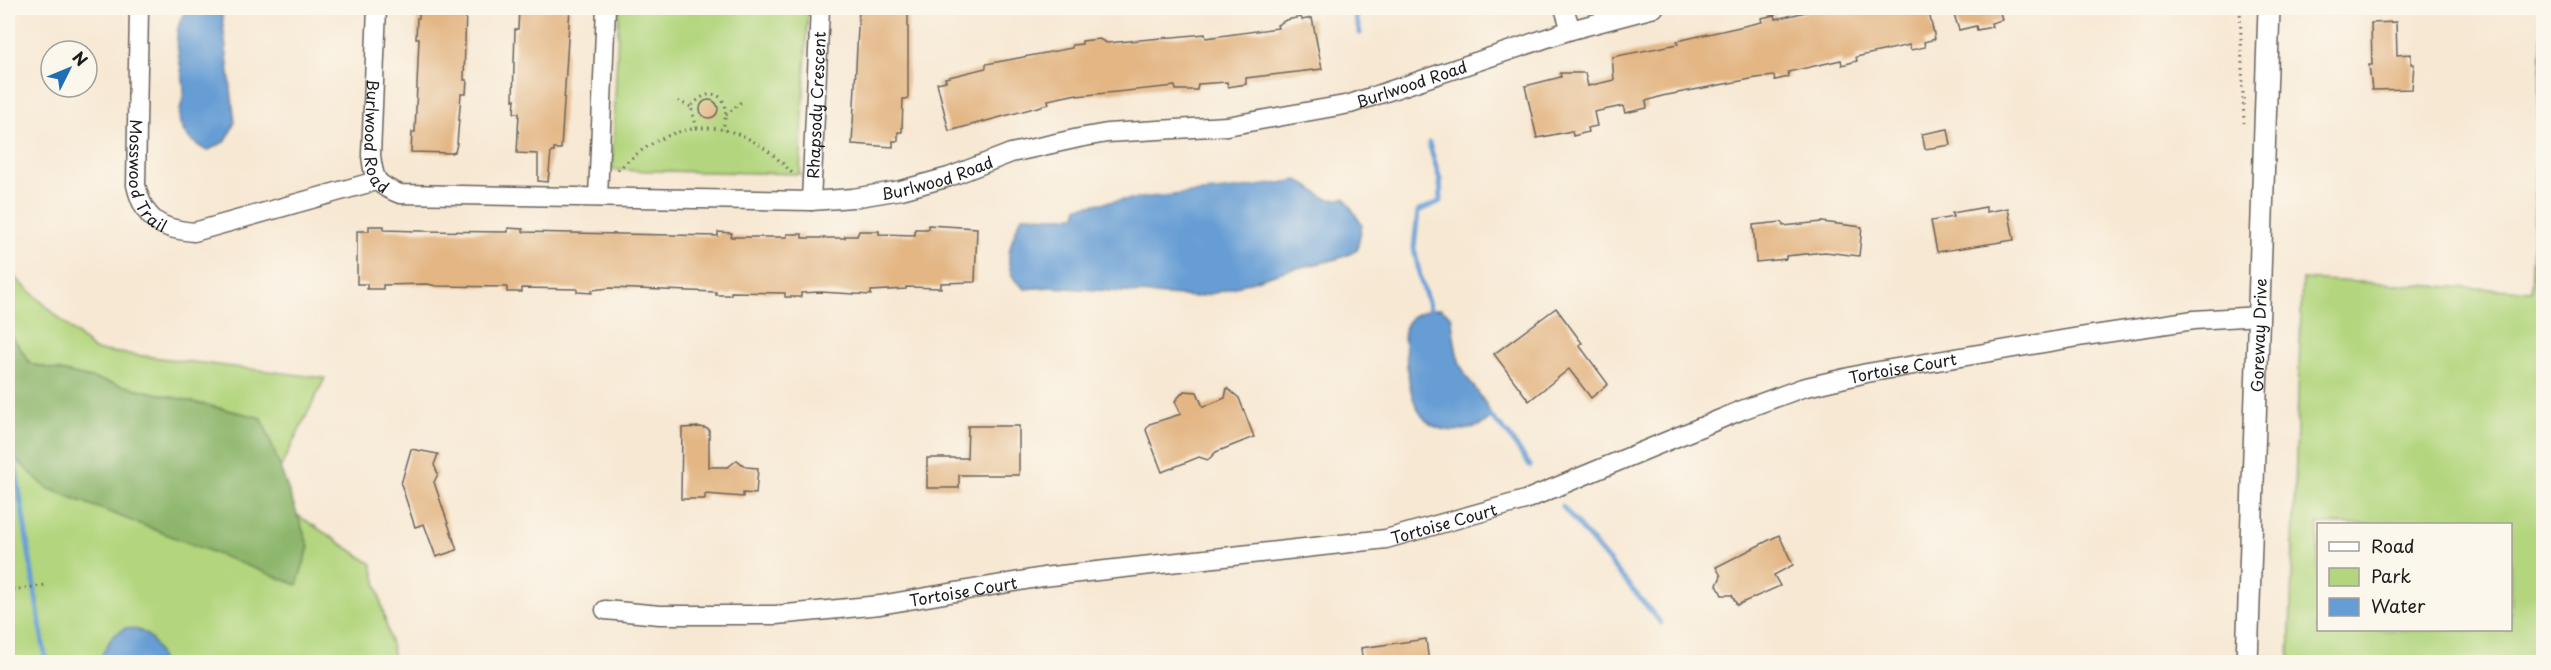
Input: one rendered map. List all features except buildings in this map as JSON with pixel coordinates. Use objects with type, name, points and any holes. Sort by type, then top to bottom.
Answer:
[{"type":"street","name":"Mosswood Trail","points":[[139,8],[136,185],[140,204],[151,218],[171,230],[194,232],[376,181]]},
{"type":"street","name":"Burlwood Road","points":[[377,8],[371,155],[376,181],[381,186],[400,194],[812,201],[853,198],[901,190],[949,177],[1011,153],[1068,140],[1107,133],[1227,126],[1350,104],[1571,30],[1654,8]]},
{"type":"street","points":[[598,197],[606,8]]},
{"type":"street","name":"Rhapsody Crescent","points":[[812,201],[820,8]]},
{"type":"street","points":[[1564,8],[1571,30]]},
{"type":"street","name":"Goreway Drive","points":[[2247,663],[2269,8]]},
{"type":"street","name":"Tortoise Court","points":[[605,610],[660,615],[788,614],[880,605],[1043,577],[1386,539],[1526,500],[1742,410],[1802,388],[1867,373],[2079,337],[2194,320],[2259,316]]},
{"type":"path","points":[[691,107],[701,96],[713,94],[719,97],[726,114],[723,130]]},
{"type":"path","points":[[678,101],[691,107],[697,128]]},
{"type":"path","points":[[726,114],[742,101]]},
{"type":"path","points":[[614,173],[651,142],[667,134],[697,128],[723,130],[748,138],[771,151],[797,177]]},
{"type":"path","points":[[13,590],[46,585]]},
{"type":"green space","points":[[619,8],[808,8],[800,174],[612,170]]},
{"type":"green space","points":[[2543,10],[2543,662],[2289,662],[2302,279],[2531,291]]},
{"type":"green space","points":[[8,271],[94,350],[325,378],[267,495],[372,564],[395,662],[8,662]]},
{"type":"green space","points":[[8,330],[31,364],[262,418],[309,547],[297,585],[47,488],[8,452]]},
{"type":"water","points":[[188,8],[221,8],[235,122],[226,141],[207,151],[189,138],[180,122],[184,89],[177,37],[178,27]]},
{"type":"water","points":[[1297,180],[1324,197],[1345,198],[1362,225],[1357,250],[1331,261],[1285,271],[1195,297],[1052,287],[1025,289],[1016,281],[1011,272],[1010,247],[1022,216],[1069,216],[1076,215],[1078,207],[1105,202],[1270,185]]},
{"type":"water","points":[[1431,309],[1441,309],[1451,316],[1461,365],[1491,416],[1479,426],[1463,430],[1447,430],[1434,426],[1424,419],[1412,396],[1404,330],[1412,317]]},
{"type":"water","points":[[125,628],[145,633],[154,642],[162,662],[98,662],[112,637]]},
{"type":"waterway","points":[[1353,8],[1360,33]]},
{"type":"waterway","points":[[1429,143],[1440,180],[1441,201],[1418,211],[1414,248],[1421,281],[1432,315]]},
{"type":"waterway","points":[[1486,412],[1508,434],[1530,466]]},
{"type":"waterway","points":[[8,436],[14,457],[46,662]]},
{"type":"waterway","points":[[1562,506],[1661,623]]}]
